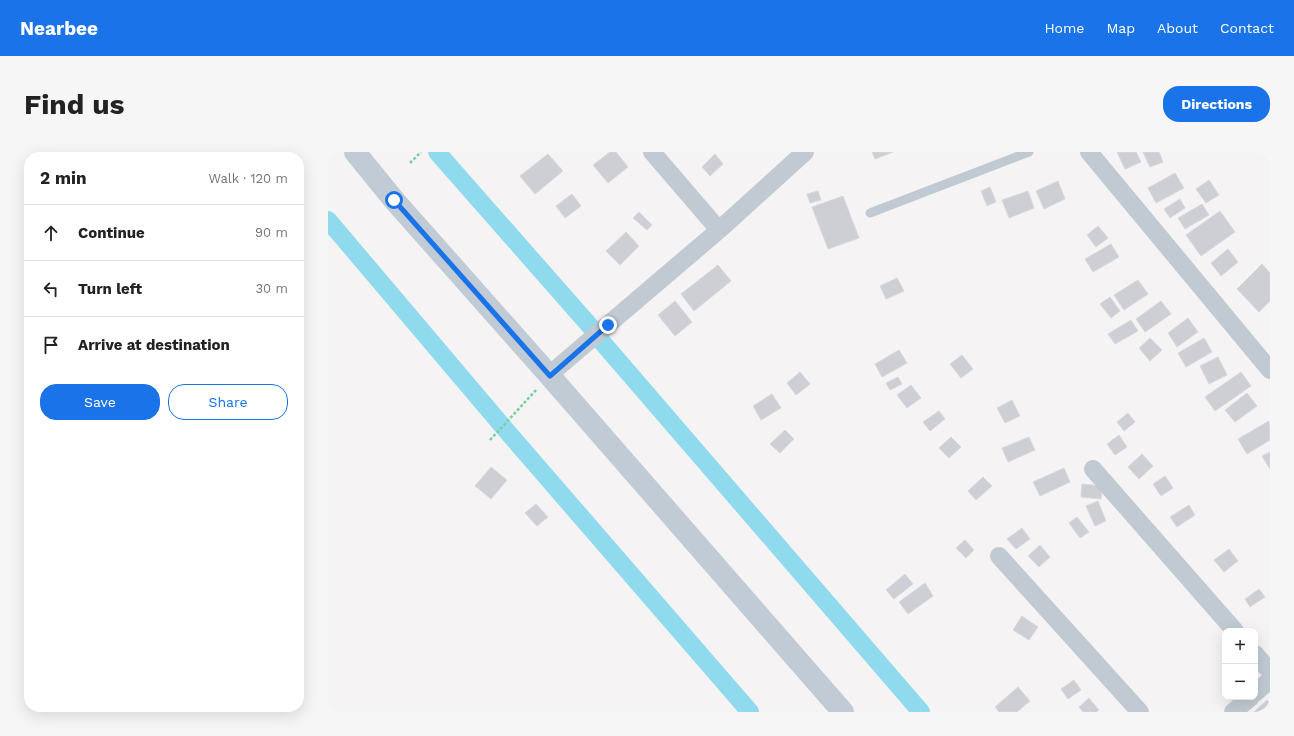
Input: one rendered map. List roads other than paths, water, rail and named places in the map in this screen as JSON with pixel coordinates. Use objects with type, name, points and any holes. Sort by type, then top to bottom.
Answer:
[{"type":"street","points":[[355,152],[394,200],[550,376],[843,712]]},
{"type":"street","points":[[652,152],[719,230]]},
{"type":"street","points":[[550,376],[719,230],[805,152]]},
{"type":"street","points":[[1089,152],[1270,370]]},
{"type":"street","points":[[1093,469],[1232,628]]},
{"type":"street","points":[[999,556],[1140,712]]},
{"type":"street","points":[[1258,657],[1270,671]]},
{"type":"street","points":[[1258,690],[1270,680]]},
{"type":"street","points":[[1233,712],[1247,700]]},
{"type":"lane","points":[[870,213],[1028,152]]},
{"type":"waterway","points":[[437,152],[590,326]]},
{"type":"waterway","points":[[328,220],[505,429],[750,712]]},
{"type":"waterway","points":[[602,342],[921,712]]}]
